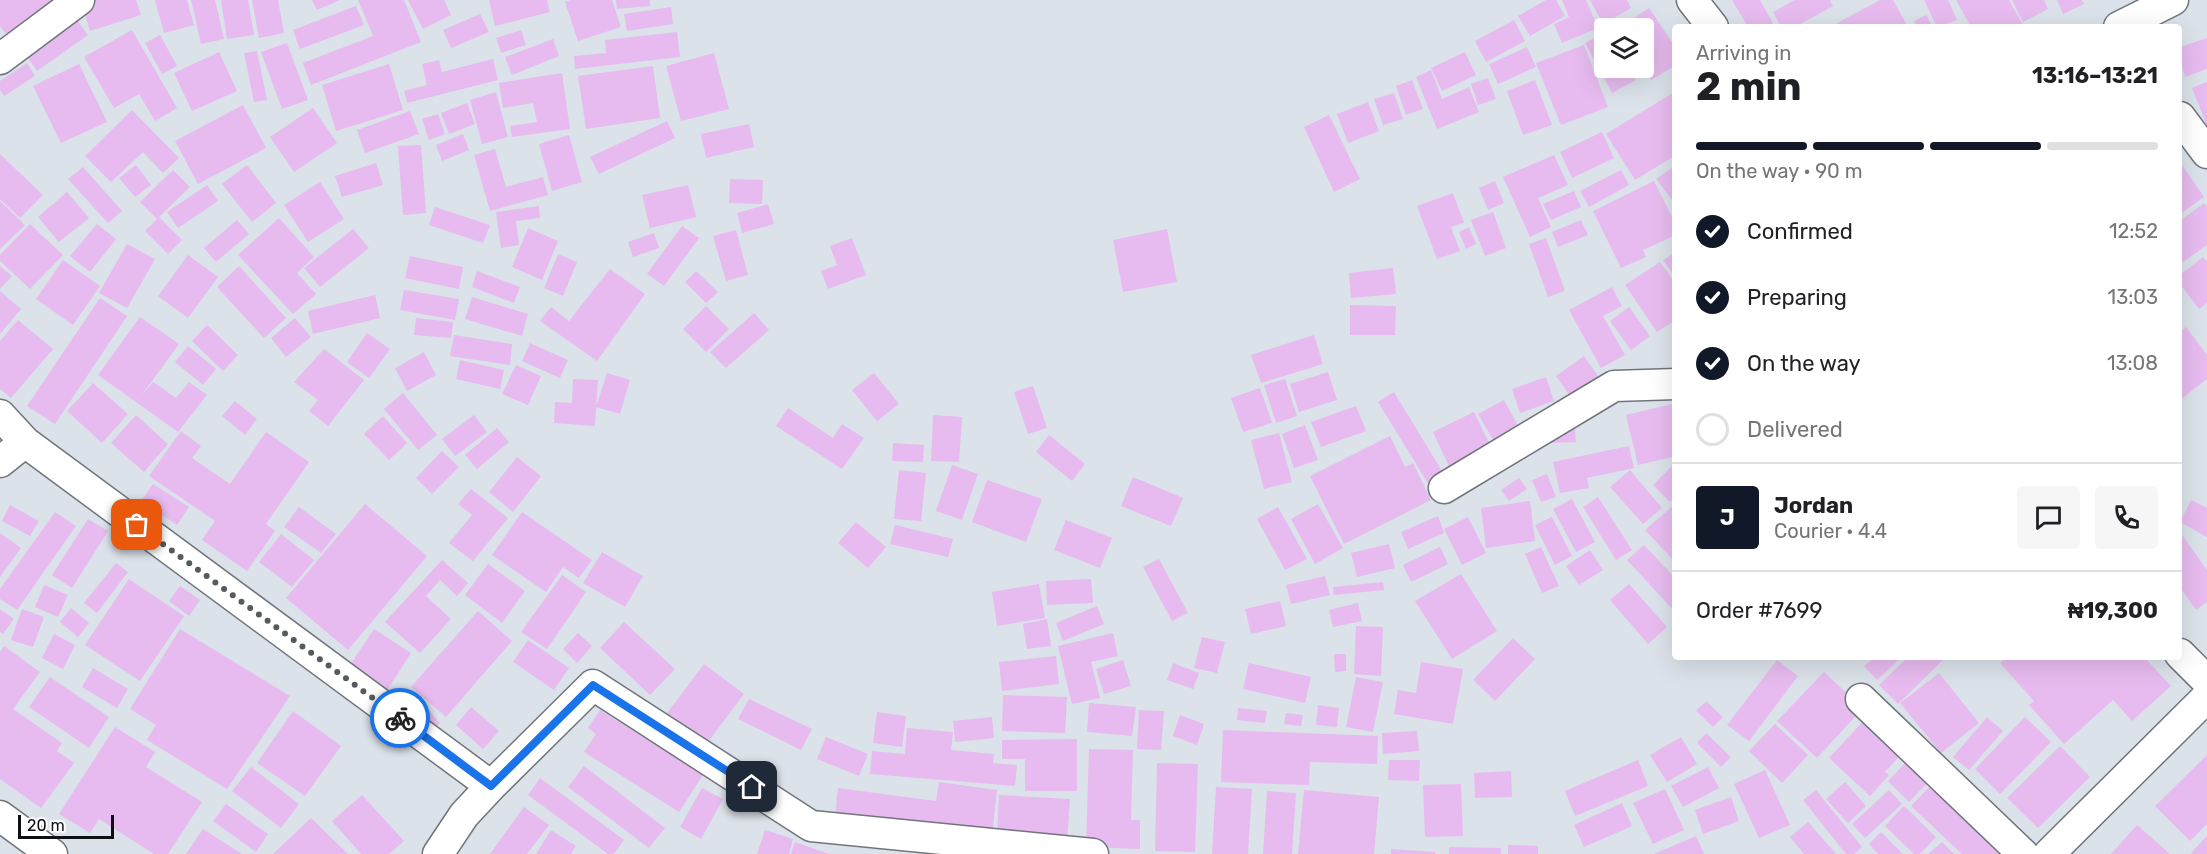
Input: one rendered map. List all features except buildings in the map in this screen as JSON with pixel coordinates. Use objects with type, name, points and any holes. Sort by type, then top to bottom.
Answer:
[{"type":"street","points":[[0,59],[79,0]]},
{"type":"street","points":[[1692,0],[1711,24]]},
{"type":"street","points":[[2125,24],[2173,0]]},
{"type":"street","points":[[2182,120],[2207,153]]},
{"type":"street","points":[[1444,488],[1614,386],[1672,384]]},
{"type":"street","points":[[0,415],[25,442],[491,786]]},
{"type":"street","points":[[0,462],[25,442]]},
{"type":"street","points":[[2182,656],[2207,681]]},
{"type":"street","points":[[438,854],[464,815],[593,685],[811,826],[1093,854]]},
{"type":"street","points":[[2049,854],[2207,697]]},
{"type":"street","points":[[1861,699],[2023,854]]},
{"type":"street","points":[[0,816],[52,854]]},
{"type":"way so far","points":[[137,525],[400,718]]},
{"type":"route","points":[[400,718],[491,786],[593,685],[752,787]]}]
